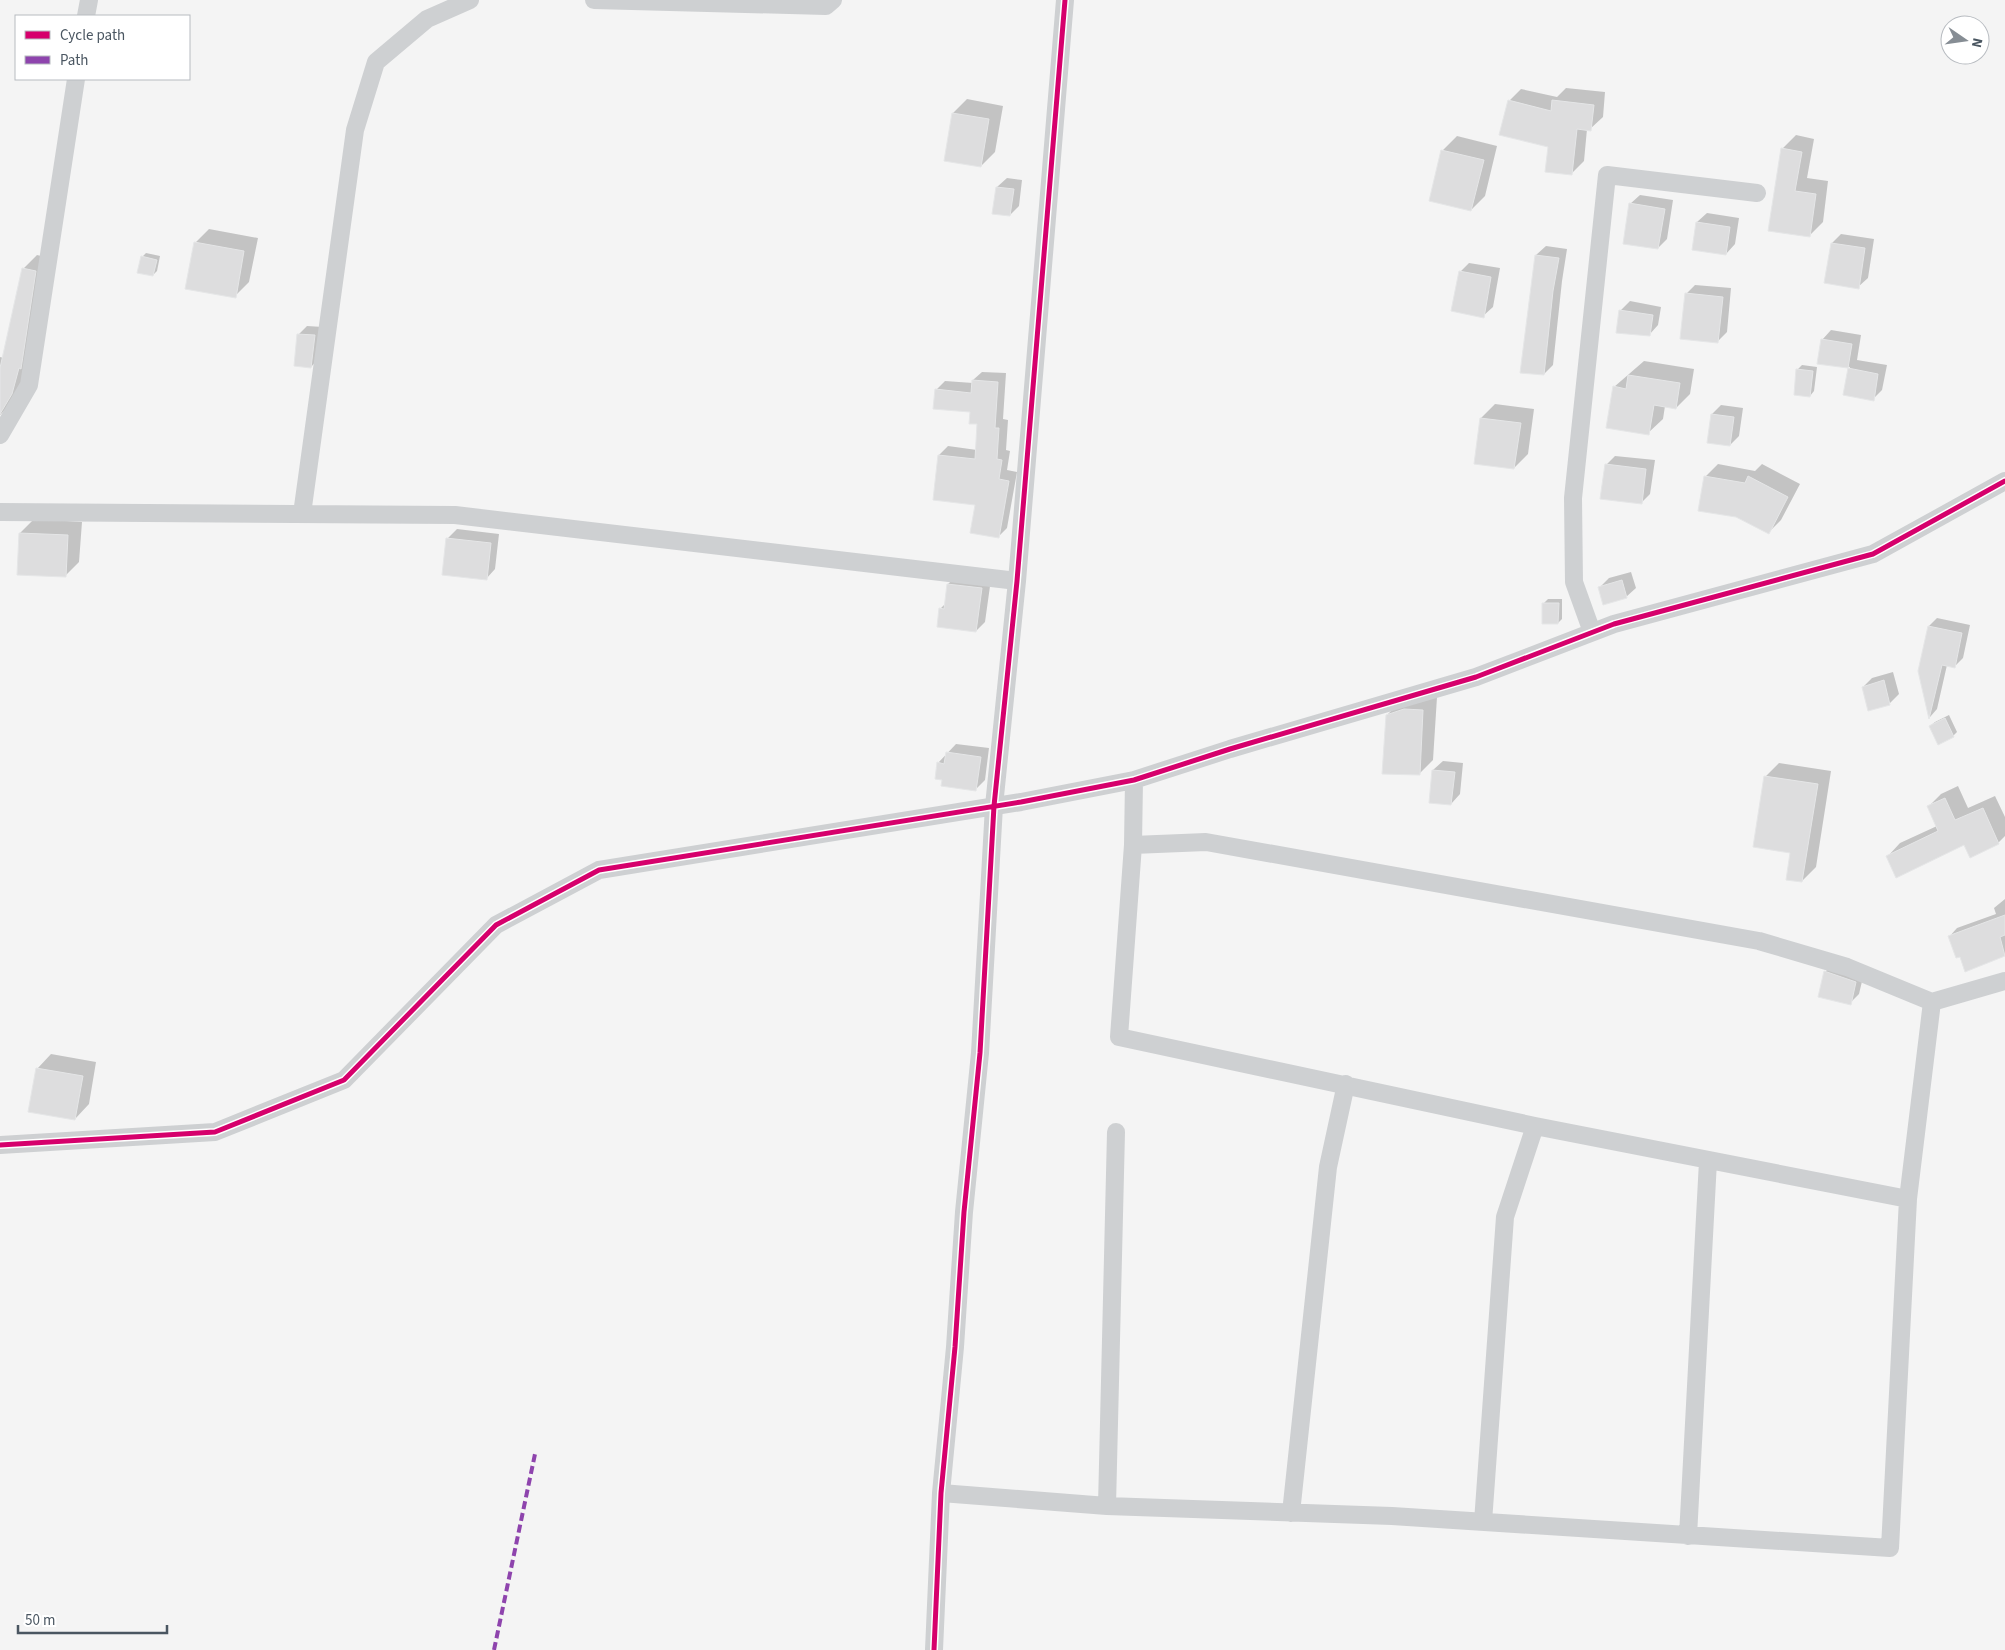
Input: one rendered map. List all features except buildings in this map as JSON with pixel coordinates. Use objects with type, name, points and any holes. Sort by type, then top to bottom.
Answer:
[{"type":"street","points":[[86,15],[89,0]]},
{"type":"street","points":[[302,514],[354,130],[376,62],[427,19],[470,0]]},
{"type":"street","points":[[594,0],[826,6],[833,0]]},
{"type":"street","points":[[934,1650],[951,1494],[965,1202],[980,1053],[997,805],[1065,0]]},
{"type":"street","points":[[0,435],[29,385],[76,80]]},
{"type":"street","points":[[1592,632],[1574,582],[1573,498],[1607,175],[1757,193]]},
{"type":"street","points":[[0,1145],[215,1132],[344,1080],[496,925],[599,870],[1021,802],[1134,780],[1230,749],[1476,677],[1614,624],[1873,554],[2005,481]]},
{"type":"street","points":[[0,512],[455,515],[1017,581]]},
{"type":"street","points":[[1134,780],[1133,845],[1119,1037],[1346,1084],[1535,1126],[1908,1200]]},
{"type":"street","points":[[1133,845],[1206,842],[1758,941],[1847,967],[1932,1002],[2005,981]]},
{"type":"street","points":[[951,1494],[1107,1506],[1392,1516],[1890,1548],[1908,1200],[1932,1002]]},
{"type":"street","points":[[1291,1513],[1328,1167],[1346,1084]]},
{"type":"street","points":[[1483,1522],[1505,1217],[1535,1126]]},
{"type":"street","points":[[1107,1506],[1116,1132]]},
{"type":"street","points":[[1688,1536],[1708,1161]]},
{"type":"marked path","points":[[494,1650],[535,1454]]},
{"type":"cycle path","points":[[934,1650],[941,1493],[955,1347],[964,1212],[980,1053],[994,806],[1017,581],[1065,0]]},
{"type":"cycle path","points":[[0,1145],[215,1132],[344,1080],[496,925],[599,870],[1021,802],[1134,780],[1230,749],[1476,677],[1614,624],[1873,554],[2005,481]]}]
